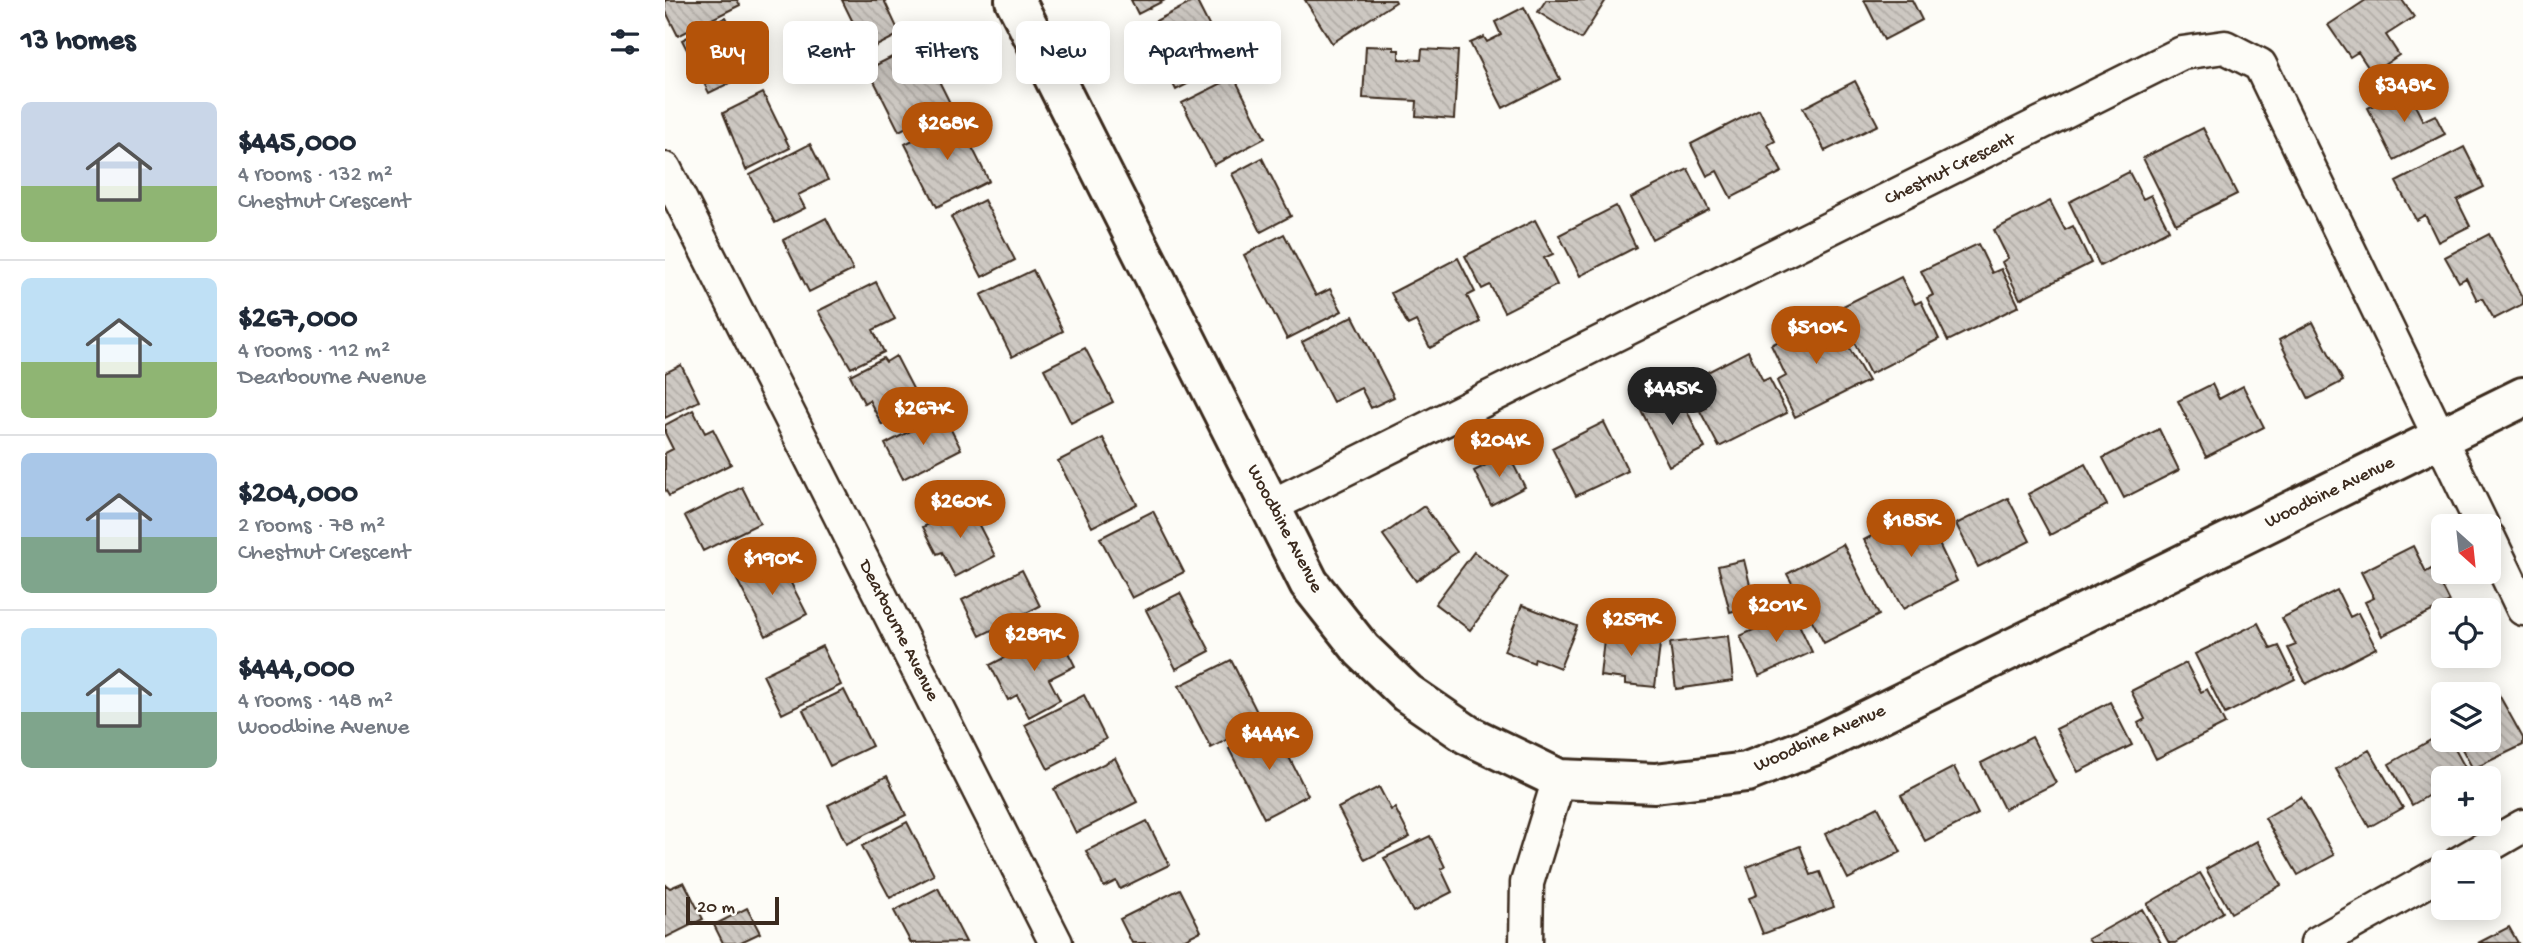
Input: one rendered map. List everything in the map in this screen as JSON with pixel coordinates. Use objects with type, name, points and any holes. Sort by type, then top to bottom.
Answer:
[{"type":"street","name":"Woodbine Avenue","points":[[1015,0],[1309,583],[1361,650],[1407,693],[1468,734],[1559,779],[1655,783],[1747,772],[1820,743],[2523,397]]},
{"type":"street","name":"Chestnut Crescent","points":[[1271,506],[2182,54],[2225,47],[2260,65],[2477,514]]},
{"type":"street","name":"Dearbourne Avenue","points":[[665,169],[1056,943]]},
{"type":"street","points":[[2501,563],[2523,608]]},
{"type":"street","points":[[1526,943],[1527,883],[1559,779]]},
{"type":"street","points":[[2481,850],[2523,826]]},
{"type":"street","points":[[2317,943],[2431,879]]},
{"type":"building","points":[[665,0],[737,0],[740,5],[708,21],[686,21],[686,32],[678,36],[665,10]]},
{"type":"building","points":[[842,0],[884,0],[894,21],[892,38],[878,45],[878,21],[852,21]]},
{"type":"building","points":[[1131,0],[1165,0],[1138,14]]},
{"type":"building","points":[[1196,0],[1207,21],[1156,21]]},
{"type":"building","points":[[1305,0],[1395,0],[1396,2],[1332,43]]},
{"type":"building","points":[[1546,0],[1606,0],[1581,39],[1538,12]]},
{"type":"building","points":[[1864,0],[1912,0],[1922,20],[1884,40]]},
{"type":"building","points":[[2366,0],[2402,0],[2414,17],[2386,35],[2399,55],[2372,73],[2358,52],[2350,57],[2328,25]]},
{"type":"building","points":[[1524,7],[1560,79],[1503,108],[1470,43],[1484,37],[1487,42],[1501,35],[1495,22]]},
{"type":"building","points":[[1366,46],[1394,47],[1394,50],[1399,50],[1399,59],[1421,60],[1422,49],[1458,51],[1454,119],[1416,116],[1417,101],[1363,98]]},
{"type":"building","points":[[892,57],[892,84],[940,84],[951,105],[899,131],[876,84],[878,84],[878,64]]},
{"type":"building","points":[[1855,81],[1878,125],[1825,151],[1803,108]]},
{"type":"building","points":[[704,84],[727,84],[709,93]]},
{"type":"building","points":[[1173,84],[1188,84],[1176,90]]},
{"type":"building","points":[[1220,84],[1238,84],[1265,138],[1214,165],[1182,103]]},
{"type":"building","points":[[2406,88],[2423,121],[2435,115],[2445,134],[2394,160],[2368,108]]},
{"type":"building","points":[[763,93],[790,148],[746,170],[723,113]]},
{"type":"building","points":[[1759,109],[1775,141],[1768,145],[1782,172],[1731,198],[1717,171],[1707,176],[1691,144]]},
{"type":"building","points":[[957,117],[989,181],[937,207],[905,144]]},
{"type":"building","points":[[2203,128],[2237,194],[2176,224],[2143,158]]},
{"type":"building","points":[[810,144],[828,180],[798,195],[805,208],[775,223],[750,175]]},
{"type":"building","points":[[2464,147],[2484,187],[2457,200],[2470,226],[2438,242],[2425,215],[2416,220],[2396,182]]},
{"type":"building","points":[[1262,158],[1291,216],[1261,232],[1232,174]]},
{"type":"building","points":[[1688,169],[1709,210],[1652,239],[1631,198]]},
{"type":"building","points":[[2129,172],[2143,199],[2151,195],[2169,230],[2100,266],[2069,202]]},
{"type":"building","points":[[984,200],[1015,260],[982,277],[951,217]]},
{"type":"building","points":[[2050,201],[2065,230],[2073,226],[2091,263],[2020,299],[2002,262],[2008,258],[1994,230]]},
{"type":"building","points":[[1616,206],[1636,247],[1580,276],[1559,235]]},
{"type":"building","points":[[826,218],[853,270],[809,292],[783,240]]},
{"type":"building","points":[[1535,220],[1553,254],[1544,258],[1557,285],[1504,312],[1490,285],[1482,289],[1465,256]]},
{"type":"building","points":[[1284,234],[1316,296],[1330,289],[1342,311],[1287,339],[1244,255]]},
{"type":"building","points":[[2489,234],[2523,299],[2523,304],[2494,319],[2482,298],[2477,300],[2466,278],[2459,282],[2445,257]]},
{"type":"building","points":[[1978,244],[1992,273],[2001,269],[2019,306],[1948,341],[1927,298],[1933,295],[1921,271]]},
{"type":"building","points":[[1458,258],[1475,292],[1467,296],[1480,322],[1430,348],[1416,321],[1408,325],[1391,293]]},
{"type":"building","points":[[1033,270],[1063,331],[1012,357],[981,295]]},
{"type":"building","points":[[1901,277],[1915,304],[1921,301],[1939,339],[1870,374],[1837,309]]},
{"type":"building","points":[[876,282],[895,319],[873,330],[884,352],[851,368],[818,311]]},
{"type":"building","points":[[1830,315],[1868,381],[1795,417],[1777,381],[1786,376],[1771,345]]},
{"type":"building","points":[[1353,316],[1394,397],[1371,408],[1361,388],[1333,402],[1302,342]]},
{"type":"building","points":[[2313,322],[2343,381],[2309,399],[2279,340]]},
{"type":"building","points":[[1085,348],[1113,402],[1071,423],[1044,369]]},
{"type":"building","points":[[1748,351],[1763,381],[1769,378],[1787,413],[1719,447],[1700,411],[1706,408],[1692,380]]},
{"type":"building","points":[[896,356],[921,404],[907,412],[913,422],[901,429],[895,418],[882,425],[869,400],[864,403],[850,375],[883,358],[886,362]]},
{"type":"building","points":[[681,365],[699,401],[665,418],[665,373]]},
{"type":"building","points":[[2212,384],[2219,399],[2243,386],[2264,427],[2206,457],[2178,401]]},
{"type":"building","points":[[1676,388],[1705,448],[1669,466],[1639,406]]},
{"type":"building","points":[[693,410],[705,433],[713,429],[731,464],[669,496],[665,489],[665,453],[673,449],[665,433],[665,425]]},
{"type":"building","points":[[943,414],[961,449],[903,479],[885,444]]},
{"type":"building","points":[[1604,422],[1628,471],[1576,496],[1552,448]]},
{"type":"building","points":[[2159,429],[2179,470],[2124,498],[2103,458]]},
{"type":"building","points":[[1103,438],[1137,504],[1092,527],[1058,461]]},
{"type":"building","points":[[1508,454],[1525,487],[1491,505],[1474,471]]},
{"type":"building","points":[[2085,464],[2107,505],[2050,535],[2028,494]]},
{"type":"building","points":[[742,487],[760,523],[703,551],[685,516]]},
{"type":"building","points":[[2008,498],[2030,541],[1978,567],[1956,524]]},
{"type":"building","points":[[968,504],[995,556],[955,577],[942,552],[937,554],[923,527]]},
{"type":"building","points":[[1424,506],[1457,552],[1416,581],[1383,535]]},
{"type":"building","points":[[1922,509],[1957,581],[1903,609],[1864,540]]},
{"type":"building","points":[[1153,511],[1184,572],[1132,598],[1100,538]]},
{"type":"building","points":[[1843,544],[1879,615],[1824,643],[1787,574]]},
{"type":"building","points":[[2413,546],[2426,572],[2431,569],[2431,584],[2441,584],[2448,598],[2431,598],[2431,612],[2382,636],[2365,602],[2374,598],[2361,572]]},
{"type":"building","points":[[1474,552],[1509,578],[1470,630],[1435,604]]},
{"type":"building","points":[[778,558],[807,614],[766,636],[737,580]]},
{"type":"building","points":[[1744,560],[1755,605],[1730,612],[1718,566]]},
{"type":"building","points":[[1022,570],[1040,606],[980,636],[962,600]]},
{"type":"building","points":[[2337,590],[2350,617],[2358,613],[2376,648],[2306,684],[2288,648],[2296,645],[2282,618]]},
{"type":"building","points":[[1180,593],[1210,651],[1176,669],[1146,610]]},
{"type":"building","points":[[1522,605],[1577,626],[1560,668],[1535,658],[1534,663],[1504,651]]},
{"type":"building","points":[[1793,612],[1812,652],[1759,676],[1740,636]]},
{"type":"building","points":[[2258,623],[2271,649],[2279,646],[2295,679],[2225,714],[2195,654]]},
{"type":"building","points":[[1605,630],[1661,636],[1655,687],[1625,684],[1625,679],[1600,676]]},
{"type":"building","points":[[1057,631],[1075,666],[1049,679],[1060,700],[1029,717],[1017,695],[1008,700],[990,665]]},
{"type":"building","points":[[1728,636],[1733,681],[1676,689],[1670,643]]},
{"type":"building","points":[[822,646],[841,685],[782,714],[763,675]]},
{"type":"building","points":[[1231,660],[1262,722],[1211,748],[1179,686]]},
{"type":"building","points":[[2186,663],[2201,692],[2207,689],[2225,724],[2156,759],[2138,723],[2145,719],[2131,691]]},
{"type":"building","points":[[844,690],[872,746],[830,766],[803,710]]},
{"type":"building","points":[[1084,695],[1106,739],[1048,769],[1025,725]]},
{"type":"building","points":[[2501,699],[2523,738],[2523,745],[2479,766],[2471,766],[2464,752],[2501,752]]},
{"type":"building","points":[[2110,702],[2132,745],[2078,772],[2056,729]]},
{"type":"building","points":[[1274,727],[1308,795],[1264,818],[1229,749]]},
{"type":"building","points":[[2032,737],[2056,783],[2004,809],[1981,763]]},
{"type":"building","points":[[2431,740],[2431,752],[2457,752],[2464,766],[2431,766],[2431,794],[2412,805],[2389,764]]},
{"type":"building","points":[[2369,750],[2403,808],[2369,827],[2336,769]]},
{"type":"building","points":[[1115,758],[1137,802],[1076,833],[1054,789]]},
{"type":"building","points":[[1954,767],[1978,814],[1925,841],[1901,795]]},
{"type":"building","points":[[887,776],[906,815],[846,844],[828,805]]},
{"type":"building","points":[[1379,787],[1391,810],[1395,808],[1410,837],[1365,860],[1338,808]]},
{"type":"building","points":[[2301,797],[2334,855],[2298,875],[2265,818]]},
{"type":"building","points":[[1878,807],[1901,852],[1848,879],[1825,834]]},
{"type":"building","points":[[1147,821],[1169,865],[1120,889],[1116,881],[1104,887],[1086,851]]},
{"type":"building","points":[[907,822],[934,875],[890,898],[862,846]]},
{"type":"building","points":[[1430,836],[1445,867],[1441,869],[1452,892],[1413,912],[1384,858]]},
{"type":"building","points":[[2257,841],[2281,885],[2231,913],[2206,869]]},
{"type":"building","points":[[1800,846],[1811,875],[1820,872],[1834,907],[1763,934],[1749,898],[1757,895],[1747,867]]},
{"type":"building","points":[[2200,873],[2223,912],[2175,943],[2169,943],[2147,904]]},
{"type":"building","points":[[684,882],[703,919],[665,938],[665,884],[670,888]]},
{"type":"building","points":[[938,888],[966,942],[911,943],[894,911]]},
{"type":"building","points":[[1180,889],[1201,931],[1177,943],[1132,943],[1120,919]]},
{"type":"building","points":[[747,908],[760,933],[739,943],[723,943],[714,925]]},
{"type":"building","points":[[2142,909],[2161,943],[2091,943],[2088,939]]},
{"type":"building","points":[[2509,927],[2518,943],[2478,943]]}]
